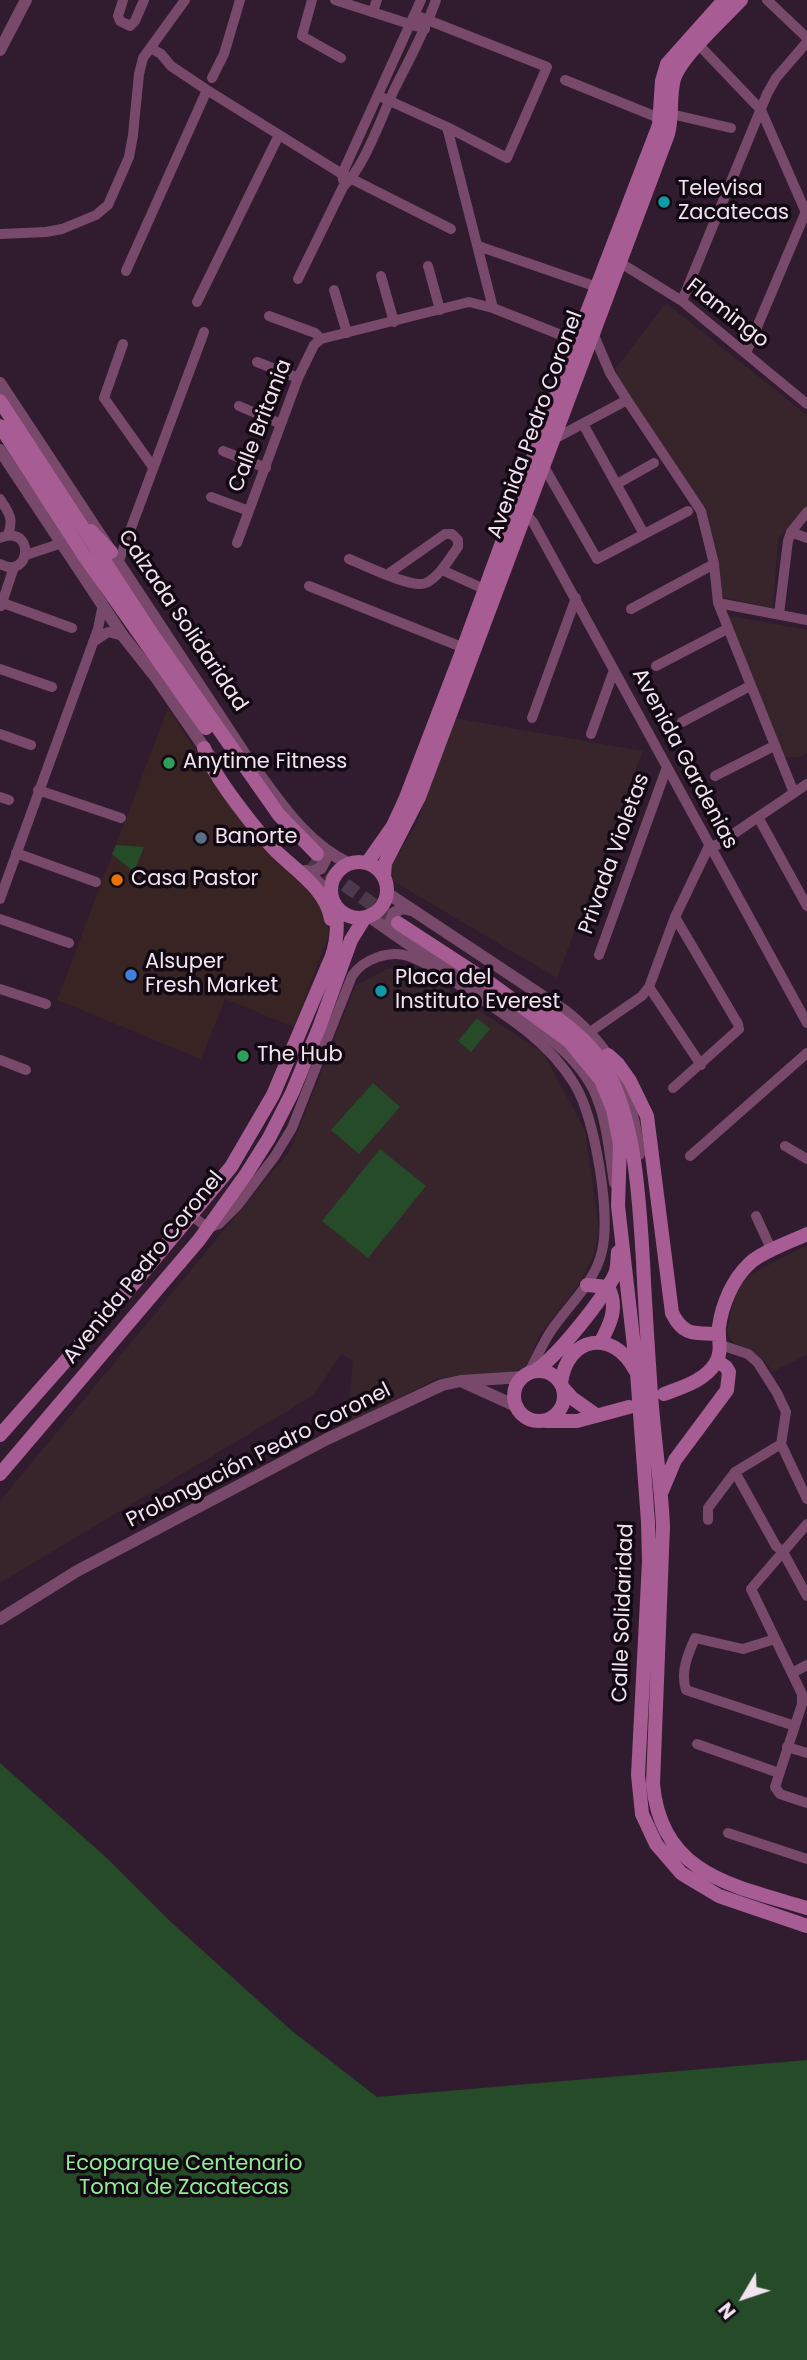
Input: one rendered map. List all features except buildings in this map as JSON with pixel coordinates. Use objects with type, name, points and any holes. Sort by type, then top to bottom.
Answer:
[{"type":"main road","name":"Avenida Pedro Coronel","points":[[667,118],[662,80],[667,64],[724,0]]},
{"type":"main road","name":"Avenida Pedro Coronel","points":[[384,877],[385,863],[415,806],[468,650],[485,589],[593,333],[619,262],[659,125],[667,118],[678,69],[741,0]]},
{"type":"main road","name":"Avenida Pedro Coronel","points":[[367,863],[393,826],[405,800],[526,514],[543,465],[546,440],[576,341],[635,203]]},
{"type":"main road","name":"Calzada Solidaridad","points":[[0,401],[152,634],[279,815],[314,858]]},
{"type":"main road","name":"Calzada Solidaridad","points":[[0,426],[82,563],[266,810],[314,858]]},
{"type":"main road","points":[[66,505],[114,557]]},
{"type":"main road","points":[[155,659],[157,679]]},
{"type":"main road","points":[[205,748],[209,762],[256,828],[318,891],[329,911],[332,934],[330,944],[302,1015],[302,1028]]},
{"type":"main road","points":[[367,863],[384,877],[387,893],[380,909],[367,918],[348,916],[333,899],[333,879],[343,867],[367,863]]},
{"type":"main road","name":"Avenida Pedro Coronel","points":[[0,1435],[192,1216],[231,1167],[258,1124],[274,1095],[335,946],[338,920],[333,899]]},
{"type":"main road","points":[[405,916],[552,1026],[593,1068],[613,1109],[620,1144],[618,1206]]},
{"type":"main road","points":[[405,916],[561,1021],[594,1052],[613,1083],[625,1116],[639,1206]]},
{"type":"main road","name":"Avenida Pedro Coronel","points":[[0,1475],[208,1228],[257,1158],[292,1093],[351,940],[367,918]]},
{"type":"main road","points":[[608,1055],[630,1082],[647,1116],[672,1313],[678,1325],[709,1337],[717,1360],[729,1372],[727,1390],[675,1460],[662,1491]]},
{"type":"main road","name":"Calle Solidaridad","points":[[618,1206],[637,1373],[649,1535],[638,1775],[642,1814],[656,1844],[681,1873],[719,1896],[807,1926]]},
{"type":"main road","name":"Calle Solidaridad","points":[[639,1206],[652,1412],[662,1491],[653,1784],[657,1809],[676,1846],[705,1872],[718,1880],[807,1908]]},
{"type":"main road","points":[[620,1223],[617,1268],[607,1287],[559,1350],[519,1382],[515,1395],[518,1407],[527,1417],[541,1420],[577,1421],[629,1407]]},
{"type":"main road","points":[[709,1337],[720,1323],[733,1283],[751,1261],[807,1234]]},
{"type":"main road","points":[[587,1285],[607,1287]]},
{"type":"main road","points":[[600,1343],[612,1317],[612,1299],[607,1287]]},
{"type":"main road","points":[[541,1420],[558,1412],[564,1400],[562,1386],[567,1360],[584,1345],[607,1344],[621,1351],[637,1373]]},
{"type":"main road","points":[[664,1394],[701,1378],[717,1360]]},
{"type":"main road","points":[[529,1374],[550,1373],[572,1398],[596,1415]]},
{"type":"street","points":[[0,50],[26,0]]},
{"type":"street","points":[[123,0],[118,16],[120,21],[130,26],[144,0]]},
{"type":"street","points":[[0,234],[62,229],[96,215],[108,205],[134,135],[143,58],[185,0]]},
{"type":"street","points":[[212,78],[224,54],[240,0]]},
{"type":"street","points":[[312,0],[302,36],[341,58]]},
{"type":"street","points":[[335,0],[413,19],[547,67],[507,158],[379,96]]},
{"type":"street","points":[[373,11],[377,0]]},
{"type":"street","points":[[346,180],[421,0]]},
{"type":"street","points":[[298,279],[346,180],[390,100],[436,0]]},
{"type":"street","points":[[682,301],[776,78],[807,40],[767,0]]},
{"type":"street","points":[[699,45],[761,110],[807,212],[746,353]]},
{"type":"street","points":[[151,48],[161,54],[166,63],[346,180],[452,229]]},
{"type":"street","points":[[565,80],[667,118],[731,128]]},
{"type":"street","points":[[126,271],[208,90]]},
{"type":"street","points":[[447,127],[493,308]]},
{"type":"street","points":[[197,302],[279,135]]},
{"type":"street","points":[[478,246],[597,287]]},
{"type":"street","name":"Flamingo","points":[[619,262],[682,301],[807,404]]},
{"type":"street","points":[[428,266],[440,310]]},
{"type":"street","points":[[381,276],[394,322]]},
{"type":"street","points":[[334,290],[347,333]]},
{"type":"street","points":[[269,316],[315,333],[321,339],[469,303],[493,308],[576,341]]},
{"type":"street","points":[[114,557],[153,467],[204,332]]},
{"type":"street","points":[[593,333],[610,373],[697,503],[714,564],[718,603],[794,793]]},
{"type":"street","name":"Calle Britania","points":[[237,543],[298,378],[314,345],[321,339]]},
{"type":"street","points":[[123,344],[103,398],[153,467]]},
{"type":"street","points":[[257,362],[298,378]]},
{"type":"street","name":"Calzada Solidaridad","points":[[0,383],[256,769],[303,829],[333,899]]},
{"type":"street","points":[[546,440],[627,400]]},
{"type":"street","points":[[239,406],[281,424]]},
{"type":"street","points":[[583,424],[644,534]]},
{"type":"street","points":[[0,450],[68,542],[26,555]]},
{"type":"street","points":[[223,452],[266,468]]},
{"type":"street","points":[[617,484],[654,463]]},
{"type":"street","points":[[543,465],[597,559],[688,510]]},
{"type":"street","points":[[211,497],[249,511]]},
{"type":"street","points":[[0,499],[12,524],[4,537]]},
{"type":"street","points":[[779,614],[788,541],[791,532],[807,512]]},
{"type":"street","name":"Avenida Gardenias","points":[[526,514],[576,598],[807,1023]]},
{"type":"street","points":[[791,532],[807,538]]},
{"type":"street","points":[[349,559],[416,585],[425,583],[442,570],[458,547],[458,540],[452,534],[445,534],[388,574]]},
{"type":"street","points":[[0,564],[14,567],[22,563],[26,555],[22,540],[16,536],[4,537]]},
{"type":"street","name":"Calzada Solidaridad","points":[[82,563],[123,636],[267,833],[314,858],[335,857],[350,864]]},
{"type":"street","points":[[631,609],[714,564]]},
{"type":"street","points":[[14,567],[1,605],[72,628]]},
{"type":"street","points":[[442,570],[485,589]]},
{"type":"street","points":[[309,586],[468,650]]},
{"type":"street","points":[[532,718],[576,598]]},
{"type":"street","points":[[718,603],[807,620]]},
{"type":"street","points":[[0,899],[93,643],[103,604]]},
{"type":"street","points":[[656,666],[727,628]]},
{"type":"street","points":[[93,643],[108,632],[123,636]]},
{"type":"street","points":[[0,669],[52,687]]},
{"type":"street","points":[[592,734],[614,670]]},
{"type":"street","points":[[682,722],[751,685]]},
{"type":"street","points":[[0,734],[31,745]]},
{"type":"street","points":[[715,776],[774,746]]},
{"type":"street","name":"Privada Violetas","points":[[599,955],[667,767]]},
{"type":"street","points":[[590,1032],[642,996],[649,988],[675,917],[709,846],[717,845],[807,784]]},
{"type":"street","points":[[38,790],[121,818]]},
{"type":"street","points":[[758,817],[807,906]]},
{"type":"street","points":[[16,853],[96,882]]},
{"type":"street","points":[[387,893],[405,916],[565,1011],[590,1032],[608,1055],[624,1084],[635,1119],[639,1157],[639,1206]]},
{"type":"street","points":[[400,938],[389,925],[392,916],[402,908],[405,916]]},
{"type":"street","points":[[673,1088],[739,1030],[675,917]]},
{"type":"street","points":[[367,918],[547,1037],[582,1070],[598,1099],[606,1125],[618,1206]]},
{"type":"street","points":[[0,919],[69,943]]},
{"type":"street","points":[[192,1216],[208,1228],[219,1224],[238,1205],[275,1156],[292,1128],[352,976],[358,967],[366,961],[395,954],[409,956],[521,1026],[556,1057],[576,1087],[591,1123],[605,1209],[602,1253],[587,1285],[550,1332],[529,1374]]},
{"type":"street","points":[[649,988],[701,1065]]},
{"type":"street","points":[[0,989],[46,1004]]},
{"type":"street","points":[[292,1093],[286,1095],[282,1088],[295,1057],[293,1049]]},
{"type":"street","points":[[690,1156],[807,1053]]},
{"type":"street","points":[[0,1060],[26,1070]]},
{"type":"street","points":[[785,1146],[807,1159]]},
{"type":"street","points":[[756,1216],[772,1251]]},
{"type":"street","points":[[709,1337],[748,1354],[758,1363],[777,1393],[786,1412],[781,1444],[807,1499]]},
{"type":"street","name":"Prolongación Pedro Coronel","points":[[0,1619],[77,1571],[327,1439],[442,1385],[529,1374]]},
{"type":"street","points":[[461,1381],[518,1407]]},
{"type":"street","points":[[708,1520],[708,1508],[735,1472],[781,1444]]},
{"type":"street","points":[[735,1472],[807,1596]]},
{"type":"street","points":[[807,1524],[751,1589],[804,1703],[775,1787],[777,1791],[807,1803]]},
{"type":"street","points":[[775,1639],[743,1649],[695,1638],[686,1660],[684,1684],[686,1690],[795,1726]]},
{"type":"street","points":[[792,1673],[807,1665]]},
{"type":"street","points":[[697,1744],[779,1773]]},
{"type":"street","points":[[787,1747],[807,1753]]},
{"type":"street","points":[[728,1833],[807,1859]]},
{"type":"shaded area","points":[[666,303],[807,415],[807,507],[778,538],[773,608],[721,597],[707,510],[618,380],[616,368]]},
{"type":"shaded area","points":[[726,615],[807,630],[807,753],[802,757],[784,758]]},
{"type":"shaded area","points":[[168,708],[249,833],[321,902],[327,917],[329,934],[294,1027],[225,999],[201,1059],[57,1000]]},
{"type":"shaded area","points":[[454,718],[643,751],[557,978],[393,881],[392,864],[416,825]]},
{"type":"shaded area","points":[[414,967],[543,1053],[585,1130],[599,1229],[594,1254],[580,1283],[539,1336],[527,1368],[520,1373],[438,1378],[347,1425],[353,1361],[341,1354],[314,1395],[0,1583],[0,1501],[291,1149],[355,986],[387,969]]},
{"type":"shaded area","points":[[807,1245],[807,1355],[772,1372],[765,1361],[734,1344],[727,1332],[735,1292],[751,1274]]},
{"type":"green space","points":[[116,845],[144,847],[134,872],[112,854]]},
{"type":"green space","points":[[477,1018],[490,1029],[471,1052],[458,1041]]},
{"type":"green space","points":[[373,1083],[400,1107],[359,1154],[331,1130]]},
{"type":"green space","points":[[380,1149],[426,1186],[368,1258],[322,1221]]},
{"type":"green space","name":"Ecoparque Centenario Toma de Zacatecas","points":[[0,1763],[109,1860],[172,1923],[292,2031],[377,2097],[807,2060],[807,2360],[0,2360]]},
{"type":"tunnel","points":[[311,860],[398,923]]},
{"type":"place","name":"Televisa Zacatecas","points":[[664,202]]},
{"type":"place","name":"Anytime Fitness","points":[[169,763]]},
{"type":"place","name":"Banorte","points":[[201,838]]},
{"type":"place","name":"Casa Pastor","points":[[117,880]]},
{"type":"place","name":"Alsuper Fresh Market","points":[[131,975]]},
{"type":"place","name":"Placa del Instituto Everest","points":[[381,991]]},
{"type":"place","name":"The Hub","points":[[243,1056]]}]
